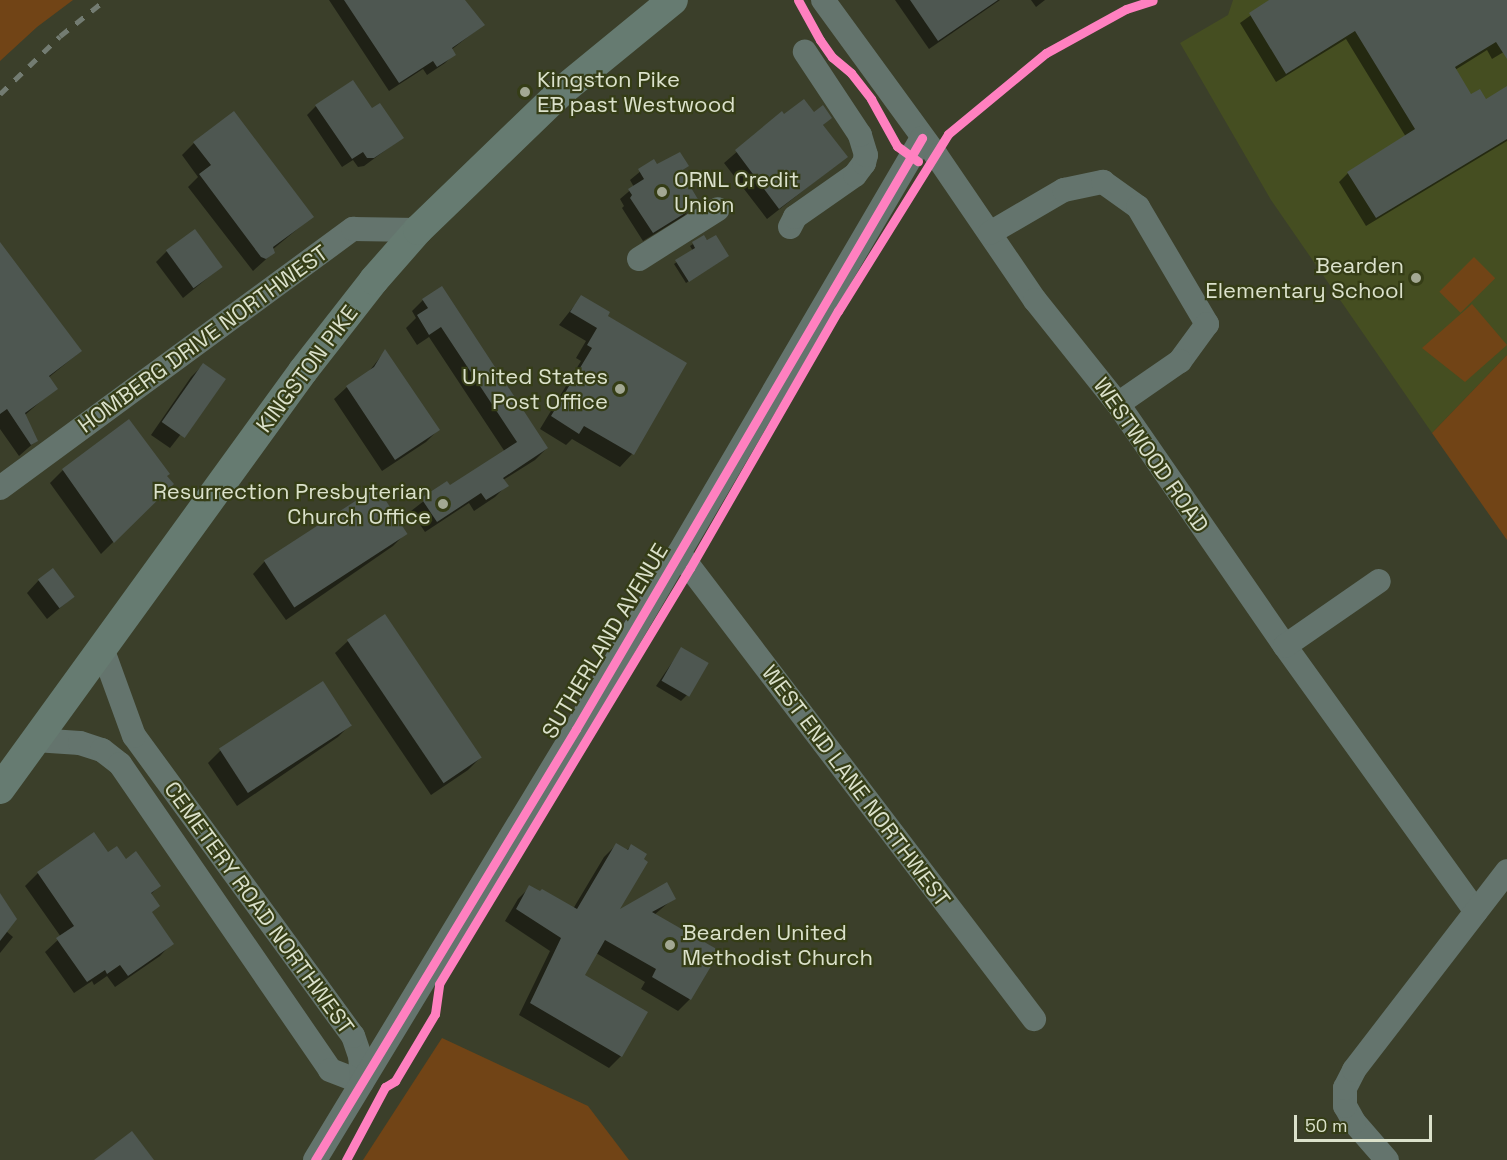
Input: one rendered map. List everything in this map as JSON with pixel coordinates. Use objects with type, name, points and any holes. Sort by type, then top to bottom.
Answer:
[{"type":"main road","name":"KINGSTON PIKE","points":[[0,789],[303,371],[418,230],[563,90],[673,0]]},
{"type":"street","name":"WESTWOOD ROAD","points":[[823,0],[990,233],[1035,300],[1118,404],[1285,646],[1476,912]]},
{"type":"street","points":[[790,227],[795,217],[855,176],[864,163],[866,155],[860,135],[805,52]]},
{"type":"street","name":"SUTHERLAND AVENUE","points":[[315,1160],[679,553],[922,138]]},
{"type":"street","points":[[990,233],[1064,190],[1103,182],[1138,207],[1207,324],[1180,361],[1118,404]]},
{"type":"street","points":[[639,259],[718,209]]},
{"type":"street","name":"HOMBERG DRIVE NORTHWEST","points":[[0,488],[353,229],[418,230]]},
{"type":"street","name":"WEST END LANE NORTHWEST","points":[[679,553],[1034,1019]]},
{"type":"street","points":[[1285,646],[1379,581]]},
{"type":"street","name":"CEMETERY ROAD NORTHWEST","points":[[35,740],[80,743],[102,750],[120,764],[330,1070],[362,1082],[360,1056],[353,1036],[134,736],[102,648]]},
{"type":"street","points":[[1387,1160],[1354,1122],[1345,1106],[1345,1088],[1353,1070],[1507,871]]},
{"type":"shaded area","points":[[0,0],[73,0],[37,27],[0,61]]},
{"type":"shaded area","name":"Bearden Elementary School","points":[[1233,0],[1507,0],[1507,355],[1432,433],[1271,200],[1180,43],[1228,15]]},
{"type":"shaded area","points":[[1474,257],[1495,278],[1461,313],[1439,292]]},
{"type":"shaded area","points":[[1472,304],[1507,345],[1465,382],[1422,348]]},
{"type":"shaded area","points":[[1507,355],[1507,540],[1432,433]]},
{"type":"shaded area","points":[[442,1038],[588,1106],[629,1160],[363,1160]]},
{"type":"building","points":[[344,0],[465,0],[485,25],[452,48],[456,55],[437,67],[433,61],[399,83]]},
{"type":"building","points":[[910,0],[998,0],[938,41]]},
{"type":"building","points":[[1269,0],[1507,0],[1507,59],[1496,42],[1455,67],[1471,94],[1480,89],[1486,99],[1507,86],[1507,139],[1376,218],[1347,172],[1415,129],[1355,31],[1286,74],[1249,13]]},
{"type":"building","points":[[353,80],[372,108],[380,103],[404,138],[374,158],[367,158],[363,152],[352,159],[315,105]]},
{"type":"building","points":[[804,99],[814,112],[823,105],[832,118],[823,125],[848,157],[779,209],[735,150],[782,111],[784,114]]},
{"type":"building","points":[[234,111],[314,217],[273,247],[275,253],[266,259],[261,257],[199,174],[211,165],[193,142]]},
{"type":"building","name":"ORNL Credit Union","points":[[680,152],[689,166],[681,171],[699,201],[693,205],[695,207],[653,233],[630,198],[632,195],[628,189],[644,179],[638,169],[654,159],[657,164]]},
{"type":"building","points":[[195,229],[223,267],[194,288],[166,250]]},
{"type":"building","points":[[704,235],[707,240],[716,235],[729,256],[689,282],[675,260],[695,248],[692,242]]},
{"type":"building","points":[[0,242],[82,351],[49,376],[58,389],[25,413],[38,441],[31,445],[7,409],[0,414]]},
{"type":"building","points":[[442,286],[548,448],[503,478],[509,486],[486,500],[481,493],[437,522],[421,498],[447,481],[450,485],[517,442],[441,327],[429,335],[417,315],[428,308],[422,299]]},
{"type":"building","name":"United States Post Office","points":[[581,295],[610,312],[608,316],[687,363],[634,455],[584,426],[579,434],[551,416],[592,348],[587,345],[597,328],[570,312]]},
{"type":"building","points":[[385,349],[440,430],[395,460],[346,386],[374,367]]},
{"type":"building","points":[[203,363],[226,379],[185,438],[162,422]]},
{"type":"building","points":[[129,419],[170,474],[167,476],[174,484],[114,543],[62,469]]},
{"type":"building","points":[[377,487],[407,534],[294,607],[264,561]]},
{"type":"building","points":[[53,568],[75,597],[59,608],[38,579]]},
{"type":"building","points":[[385,614],[482,757],[444,783],[347,640]]},
{"type":"building","points":[[681,647],[709,663],[689,697],[662,681]]},
{"type":"building","points":[[323,681],[352,725],[248,793],[219,749]]},
{"type":"building","points":[[94,832],[108,852],[117,846],[126,859],[136,851],[161,886],[151,893],[160,906],[152,912],[174,944],[128,976],[120,965],[107,974],[105,970],[87,982],[56,938],[74,926],[37,872]]},
{"type":"building","name":"Bearden United Methodist Church","points":[[616,843],[628,850],[631,844],[647,854],[644,859],[648,862],[620,909],[667,882],[676,899],[652,912],[720,951],[691,1000],[652,977],[656,969],[605,940],[585,975],[648,1012],[622,1057],[530,1003],[561,938],[516,909],[529,885],[540,891],[542,889],[577,909]]},
{"type":"building","points":[[0,893],[17,919],[0,941]]},
{"type":"building","points":[[132,1131],[154,1160],[94,1160]]},
{"type":"railway","points":[[0,94],[60,36],[105,0]]},
{"type":"cycle path","points":[[798,0],[832,57],[851,73],[871,99],[897,146],[918,161]]},
{"type":"cycle path","points":[[346,1160],[385,1087],[395,1081],[435,1014],[439,984],[690,568],[838,311],[948,134],[1046,53],[1126,9],[1153,0]]},
{"type":"cycle path","points":[[315,1160],[576,729],[922,138]]},
{"type":"place","name":"Kingston Pike EB past Westwood","points":[[525,92]]},
{"type":"place","name":"ORNL Credit Union","points":[[662,192]]},
{"type":"place","name":"Bearden Elementary School","points":[[1416,278]]},
{"type":"place","name":"United States Post Office","points":[[620,389]]},
{"type":"place","name":"Resurrection Presbyterian Church Office","points":[[443,504]]},
{"type":"place","name":"Bearden United Methodist Church","points":[[670,945]]}]
